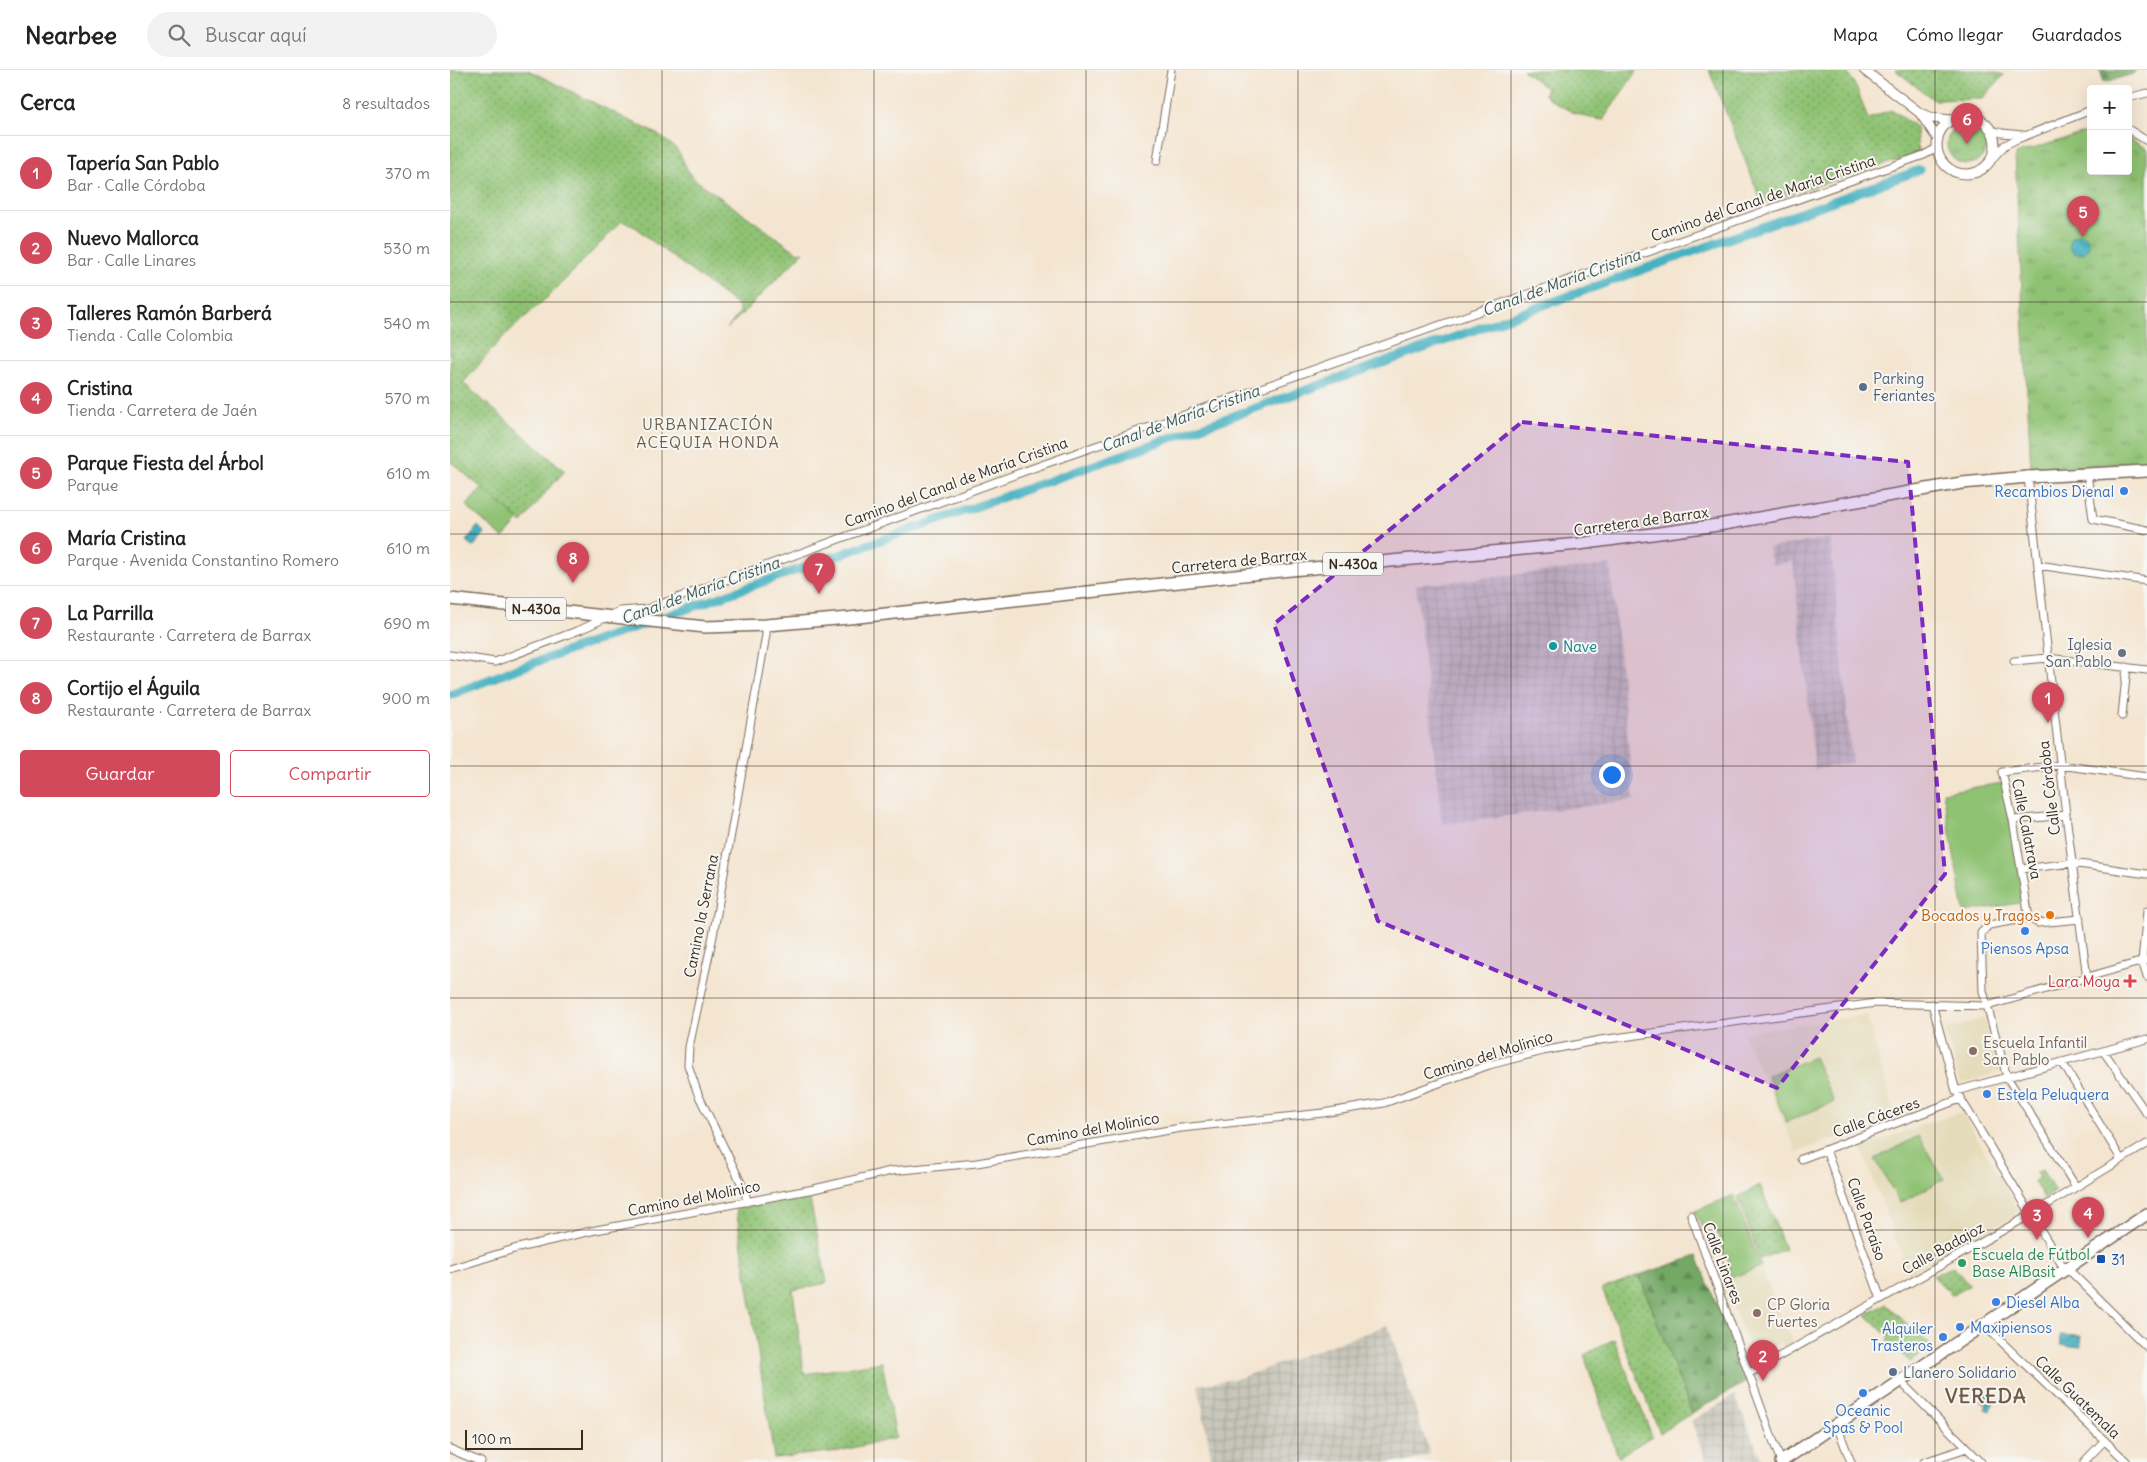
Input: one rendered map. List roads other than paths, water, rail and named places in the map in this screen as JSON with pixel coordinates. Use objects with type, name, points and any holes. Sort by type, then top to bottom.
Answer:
[{"type":"main road","name":"Carretera de Barrax","points":[[450,599],[706,628],[766,625],[849,618],[1280,571],[1579,544],[1718,525],[1962,483],[2087,473],[2147,471]]},
{"type":"main road","points":[[1794,1462],[1906,1387],[2147,1214]]},
{"type":"main road","points":[[2068,1272],[2147,1222]]},
{"type":"main road","points":[[1781,1462],[1987,1328]]},
{"type":"street","points":[[1157,161],[1171,70]]},
{"type":"street","points":[[1864,70],[1920,113],[1932,118],[1952,120],[1965,116],[1974,117],[1982,121],[1991,130],[1996,146],[1992,159]]},
{"type":"street","points":[[2132,97],[2146,94]]},
{"type":"street","points":[[1920,113],[1938,143],[1944,164],[1960,173],[1978,172],[2005,145],[2087,112]]},
{"type":"street","points":[[1938,143],[1943,128],[1952,120]]},
{"type":"street","points":[[1991,130],[2026,135]]},
{"type":"street","points":[[2130,130],[2147,141]]},
{"type":"street","name":"Camino del Canal de María Cristina","points":[[450,655],[495,662],[582,629],[620,611],[647,609],[1030,470],[1924,155],[1938,143]]},
{"type":"street","points":[[2087,473],[2093,519],[2147,530]]},
{"type":"street","name":"Calle Córdoba","points":[[2028,477],[2060,765],[2087,978]]},
{"type":"street","points":[[2038,565],[2147,581]]},
{"type":"street","name":"Camino la Serrana","points":[[747,1202],[746,1192],[698,1094],[688,1065],[689,1047],[713,936],[766,635],[766,625]]},
{"type":"street","points":[[2014,661],[2048,658],[2147,670]]},
{"type":"street","points":[[2122,716],[2127,667]]},
{"type":"street","name":"Calle Calatrava","points":[[2029,918],[2013,820],[2002,772],[2060,765],[2147,777]]},
{"type":"street","points":[[2013,820],[2066,815]]},
{"type":"street","points":[[2022,869],[2072,863],[2147,874]]},
{"type":"street","points":[[2147,911],[2145,960],[2147,976]]},
{"type":"street","points":[[2076,1187],[2007,1077],[1987,1006],[1981,970],[1981,933],[1989,925],[2029,918],[2038,923],[2080,919]]},
{"type":"street","name":"Camino del Molinico","points":[[450,1270],[514,1249],[592,1231],[814,1190],[891,1171],[977,1163],[1181,1128],[1384,1103],[1481,1068],[1543,1051],[1600,1040],[1876,1003],[1987,1006],[2145,960]]},
{"type":"street","points":[[1932,1004],[1960,1100],[2030,1215],[2068,1272],[2146,1343]]},
{"type":"street","points":[[1956,1091],[2147,1039]]},
{"type":"street","points":[[2104,1052],[2147,1114]]},
{"type":"street","points":[[2062,1062],[2121,1159]]},
{"type":"street","name":"Calle Cáceres","points":[[1801,1159],[1960,1100]]},
{"type":"street","name":"Calle Badajoz","points":[[1750,1373],[2030,1215],[2147,1144]]},
{"type":"street","name":"Calle Paraíso","points":[[1826,1150],[1881,1299]]},
{"type":"street","name":"Calle Linares","points":[[1690,1215],[1750,1373],[1781,1462]]},
{"type":"street","name":"Calle Guatemala","points":[[1987,1328],[2127,1462]]},
{"type":"street","points":[[1906,1387],[1981,1462]]},
{"type":"street","points":[[1839,1431],[1851,1462]]},
{"type":"street","points":[[2084,1462],[2104,1441]]},
{"type":"street","points":[[1924,1462],[1966,1448]]},
{"type":"street","points":[[450,1449],[481,1462]]},
{"type":"water","points":[[2079,234],[2086,237],[2089,244],[2086,251],[2079,254],[2072,251],[2069,244],[2072,237]]},
{"type":"water","points":[[478,526],[485,533],[473,547],[466,541]]},
{"type":"water","points":[[2060,1335],[2081,1336],[2082,1347],[2061,1345]]},
{"type":"water","points":[[1985,1390],[1997,1399],[1991,1406],[1990,1411],[1985,1409],[1986,1406],[1978,1397]]},
{"type":"waterway","name":"Canal de María Cristina","points":[[450,695],[511,671],[1394,359],[1920,170]]},
{"type":"place","name":"María Cristina","points":[[1967,144]]},
{"type":"place","name":"Parque Fiesta del Árbol","points":[[2083,237]]},
{"type":"place","name":"Parking Feriantes","points":[[1863,387]]},
{"type":"place","name":"Recambios Dienal","points":[[2124,491]]},
{"type":"place","name":"Cortijo el Águila","points":[[573,583]]},
{"type":"place","name":"La Parrilla","points":[[819,594]]},
{"type":"place","name":"Nave","points":[[1553,646]]},
{"type":"place","name":"Iglesia San Pablo","points":[[2122,653]]},
{"type":"place","name":"Tapería San Pablo","points":[[2048,723]]},
{"type":"place","name":"Bocados y Tragos","points":[[2050,915]]},
{"type":"place","name":"Piensos Apsa","points":[[2025,931]]},
{"type":"place","name":"Lara Moya","points":[[2130,981]]},
{"type":"place","name":"Escuela Infantil San Pablo","points":[[1973,1051]]},
{"type":"place","name":"Estela Peluquera","points":[[1987,1094]]},
{"type":"place","name":"Cristina","points":[[2088,1238]]},
{"type":"place","name":"Talleres Ramón Barberá","points":[[2037,1240]]},
{"type":"place","name":"31","points":[[2101,1259]]},
{"type":"place","name":"Escuela de Fútbol Base AlBasit","points":[[1962,1263]]},
{"type":"place","name":"Diesel Alba","points":[[1996,1302]]},
{"type":"place","name":"CP Gloria Fuertes","points":[[1757,1313]]},
{"type":"place","name":"Maxipiensos","points":[[1960,1327]]},
{"type":"place","name":"Alquiler Trasteros","points":[[1943,1337]]},
{"type":"place","name":"Llanero Solidario","points":[[1893,1372]]},
{"type":"place","name":"Nuevo Mallorca","points":[[1763,1381]]},
{"type":"place","name":"Oceanic Spas & Pool","points":[[1863,1393]]},
{"type":"district","name":"URBANIZACIÓN ACEQUIA HONDA","points":[[708,433]]},
{"type":"district","name":"VEREDA","points":[[1986,1395]]}]
